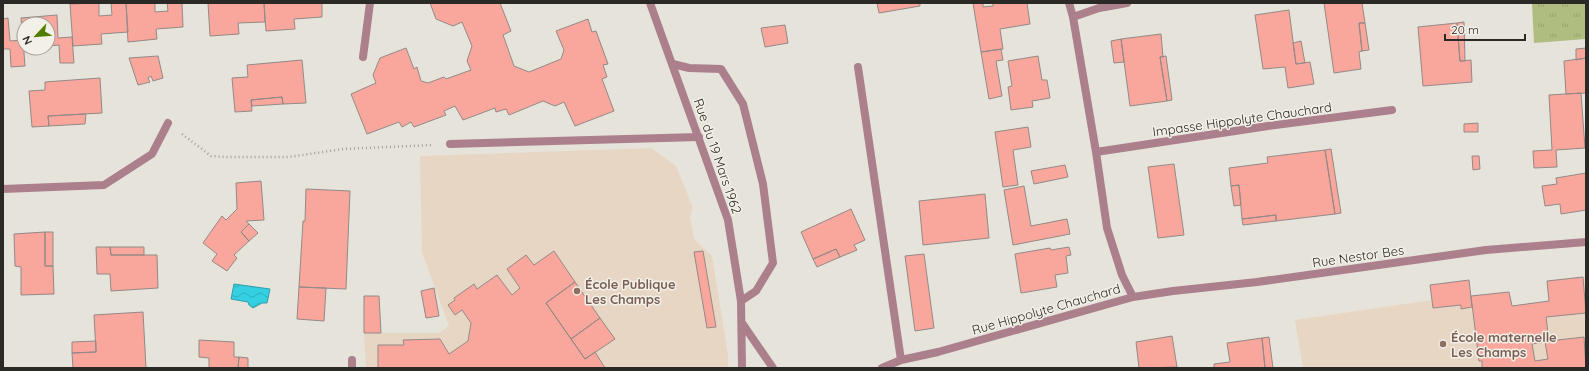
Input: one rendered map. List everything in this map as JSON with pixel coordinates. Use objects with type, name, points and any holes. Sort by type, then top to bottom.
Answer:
[{"type":"street","points":[[363,57],[370,3]]},
{"type":"street","name":"Rue du 19 Mars 1962","points":[[650,3],[728,220],[741,301],[742,368]]},
{"type":"street","name":"Rue Hippolyte Chauchard","points":[[882,368],[901,360],[938,352],[1134,297],[1122,275],[1107,228],[1096,152],[1073,17],[1069,3]]},
{"type":"street","points":[[1073,17],[1098,8],[1127,3]]},
{"type":"street","points":[[673,64],[689,68],[721,69],[742,104],[763,184],[773,264],[756,291],[741,301]]},
{"type":"street","points":[[858,66],[901,360]]},
{"type":"street","name":"Impasse Hippolyte Chauchard","points":[[1096,152],[1268,126],[1392,110]]},
{"type":"street","points":[[3,189],[104,185],[152,154],[168,123]]},
{"type":"street","points":[[450,144],[699,137]]},
{"type":"street","name":"Rue Nestor Bes","points":[[1134,297],[1173,290],[1257,282],[1486,250],[1586,242]]},
{"type":"street","points":[[742,323],[773,368]]},
{"type":"path","points":[[168,123],[211,156],[289,156],[343,149],[450,144]]},
{"type":"shaded area","name":"École Publique Les Champs","points":[[651,148],[676,166],[693,208],[690,216],[694,239],[712,256],[728,355],[728,368],[366,368],[364,333],[439,333],[449,326],[422,252],[420,156]]},
{"type":"shaded area","name":"École maternelle Les Champs","points":[[1586,277],[1586,368],[1303,368],[1295,320],[1432,300],[1433,308],[1461,305],[1462,309],[1472,307],[1471,296],[1509,292],[1512,306],[1549,301],[1547,281]]},
{"type":"green space","points":[[1532,3],[1586,3],[1586,39],[1534,43]]},
{"type":"water","points":[[234,284],[270,289],[267,303],[262,303],[253,308],[248,302],[231,299]]},
{"type":"building","points":[[99,3],[99,16],[112,15],[111,3],[126,3],[128,32],[101,34],[102,44],[73,46],[70,4]]},
{"type":"building","points":[[126,3],[155,3],[155,12],[168,11],[167,3],[182,3],[183,27],[156,29],[157,39],[128,42]]},
{"type":"building","points":[[208,3],[264,3],[265,22],[238,23],[239,34],[210,36]]},
{"type":"building","points":[[264,3],[322,3],[322,17],[294,19],[295,29],[266,31]]},
{"type":"building","points":[[430,3],[500,3],[511,31],[503,35],[514,66],[529,72],[561,59],[564,50],[556,31],[588,19],[592,32],[596,31],[608,64],[603,65],[607,77],[602,79],[614,111],[575,126],[564,102],[555,106],[543,101],[509,115],[506,109],[496,112],[495,108],[463,120],[455,106],[444,111],[446,115],[414,127],[411,122],[402,127],[399,122],[367,134],[351,94],[376,83],[373,75],[380,58],[406,48],[414,69],[417,67],[421,81],[428,83],[444,77],[446,79],[471,70],[467,61],[472,46],[462,22],[453,26],[436,19]]},
{"type":"building","points":[[877,3],[920,3],[920,6],[879,13]]},
{"type":"building","points":[[973,3],[983,3],[983,7],[993,6],[993,3],[1027,3],[1030,24],[1000,29],[1003,49],[981,52]]},
{"type":"building","points":[[1324,3],[1362,3],[1365,23],[1359,23],[1362,51],[1359,52],[1361,69],[1334,73]]},
{"type":"building","points":[[1289,10],[1296,64],[1310,62],[1314,84],[1288,88],[1285,67],[1263,69],[1255,15]]},
{"type":"building","points":[[57,15],[58,38],[72,37],[74,63],[60,63],[59,45],[56,45],[56,16],[45,16]]},
{"type":"building","points":[[8,18],[10,41],[16,41],[16,56],[24,56],[25,66],[11,67],[10,49],[3,49],[3,19]]},
{"type":"building","points":[[1464,22],[1465,61],[1460,61],[1457,23]]},
{"type":"building","points":[[1359,23],[1365,23],[1369,50],[1362,51]]},
{"type":"building","points":[[1457,23],[1460,61],[1471,60],[1472,82],[1423,86],[1418,27]]},
{"type":"building","points":[[785,25],[788,43],[765,47],[761,28]]},
{"type":"building","points":[[1161,34],[1163,57],[1160,57],[1167,101],[1130,106],[1121,39]]},
{"type":"building","points":[[1121,39],[1124,62],[1114,63],[1111,41]]},
{"type":"building","points":[[1301,41],[1305,63],[1296,64],[1293,43]]},
{"type":"building","points":[[1586,48],[1586,58],[1576,60],[1576,49]]},
{"type":"building","points":[[1001,49],[1003,60],[996,61],[1002,96],[989,99],[981,52]]},
{"type":"building","points":[[158,56],[163,78],[153,81],[151,76],[148,78],[150,82],[138,85],[129,58]]},
{"type":"building","points":[[1038,56],[1042,80],[1047,80],[1050,98],[1032,101],[1033,107],[1011,110],[1008,87],[1012,86],[1008,61]]},
{"type":"building","points":[[1166,56],[1172,100],[1167,101],[1160,57]]},
{"type":"building","points":[[1586,58],[1586,93],[1566,94],[1564,61]]},
{"type":"building","points":[[302,60],[306,103],[283,104],[282,97],[251,100],[252,111],[235,112],[232,78],[248,77],[247,65]]},
{"type":"building","points":[[100,78],[102,113],[48,116],[49,126],[32,127],[29,91],[45,90],[45,82]]},
{"type":"building","points":[[1581,93],[1585,148],[1556,150],[1557,167],[1534,168],[1533,151],[1552,150],[1549,95]]},
{"type":"building","points":[[282,97],[283,104],[252,106],[251,100]]},
{"type":"building","points":[[86,114],[85,124],[49,126],[48,116]]},
{"type":"building","points":[[1478,123],[1478,132],[1464,132],[1464,124]]},
{"type":"building","points":[[1028,127],[1031,147],[1013,150],[1018,185],[1003,187],[995,132]]},
{"type":"building","points":[[1331,149],[1341,213],[1335,214],[1325,150]]},
{"type":"building","points":[[1325,150],[1335,214],[1276,221],[1276,215],[1242,219],[1239,185],[1231,186],[1229,168],[1268,163],[1267,157]]},
{"type":"building","points":[[1472,156],[1479,156],[1480,169],[1473,170]]},
{"type":"building","points":[[1174,164],[1184,235],[1158,238],[1148,167]]},
{"type":"building","points":[[1065,165],[1068,177],[1034,184],[1031,171]]},
{"type":"building","points":[[1586,173],[1586,210],[1561,214],[1560,204],[1545,206],[1542,186],[1557,184],[1556,178]]},
{"type":"building","points":[[261,181],[264,220],[246,221],[249,224],[241,232],[249,241],[234,255],[237,258],[227,271],[212,261],[217,254],[203,243],[222,216],[226,220],[237,209],[236,183]]},
{"type":"building","points":[[1239,185],[1241,205],[1234,206],[1231,186]]},
{"type":"building","points":[[1024,186],[1031,226],[1067,219],[1070,234],[1013,245],[1004,190]]},
{"type":"building","points":[[306,189],[350,191],[346,289],[299,287],[303,221],[305,221]]},
{"type":"building","points":[[985,194],[989,238],[923,245],[919,201]]},
{"type":"building","points":[[851,209],[865,240],[854,245],[857,250],[840,257],[836,249],[813,259],[801,232]]},
{"type":"building","points":[[1276,215],[1276,221],[1243,225],[1242,219]]},
{"type":"building","points":[[249,224],[258,233],[249,241],[241,232]]},
{"type":"building","points":[[45,232],[45,266],[53,266],[54,294],[21,295],[21,267],[15,266],[14,234]]},
{"type":"building","points":[[45,232],[53,232],[53,266],[45,266]]},
{"type":"building","points":[[96,247],[110,247],[111,255],[157,255],[158,288],[111,291],[110,274],[97,274]]},
{"type":"building","points":[[110,247],[144,247],[144,255],[111,255]]},
{"type":"building","points":[[1069,247],[1071,255],[1066,256],[1068,273],[1055,275],[1057,287],[1021,293],[1015,254],[1050,248],[1051,250]]},
{"type":"building","points":[[836,249],[840,257],[817,267],[813,259]]},
{"type":"building","points":[[554,251],[575,282],[546,303],[585,359],[595,352],[605,368],[378,368],[378,345],[404,345],[403,340],[440,339],[449,354],[468,341],[471,323],[462,310],[455,315],[448,305],[455,300],[454,298],[474,284],[477,289],[497,275],[512,295],[520,288],[507,269],[526,255],[534,265]]},
{"type":"building","points":[[703,251],[716,327],[707,328],[694,252]]},
{"type":"building","points":[[924,254],[934,328],[915,331],[905,256]]},
{"type":"building","points":[[1583,277],[1586,313],[1546,317],[1549,341],[1584,337],[1586,368],[1482,368],[1482,361],[1479,361],[1471,296],[1509,292],[1512,306],[1549,301],[1547,281]],"holes":[[[1545,342],[1548,359],[1535,361],[1532,344]]]},
{"type":"building","points":[[1469,280],[1472,307],[1461,309],[1461,305],[1433,308],[1430,285]]},
{"type":"building","points":[[575,282],[600,318],[571,339],[546,303]]},
{"type":"building","points":[[299,287],[326,288],[324,321],[297,319]]},
{"type":"building","points":[[434,288],[439,316],[426,318],[421,291]]},
{"type":"building","points":[[364,296],[379,296],[381,333],[364,333]]},
{"type":"building","points":[[143,312],[146,368],[73,368],[72,353],[96,352],[94,315]]},
{"type":"building","points":[[600,318],[615,339],[585,359],[571,339]]},
{"type":"building","points":[[1172,336],[1177,367],[1139,368],[1136,342]]},
{"type":"building","points":[[1269,337],[1273,368],[1265,368],[1262,338]]},
{"type":"building","points":[[1262,338],[1265,368],[1214,368],[1214,364],[1230,362],[1227,343]]},
{"type":"building","points":[[199,340],[234,342],[234,357],[239,357],[238,368],[209,368],[209,358],[199,357]]},
{"type":"building","points":[[96,341],[96,352],[72,353],[72,342]]},
{"type":"building","points":[[239,357],[248,358],[248,368],[238,368]]},
{"type":"place","name":"École Publique Les Champs","points":[[577,291]]},
{"type":"place","name":"École maternelle Les Champs","points":[[1443,344]]}]
